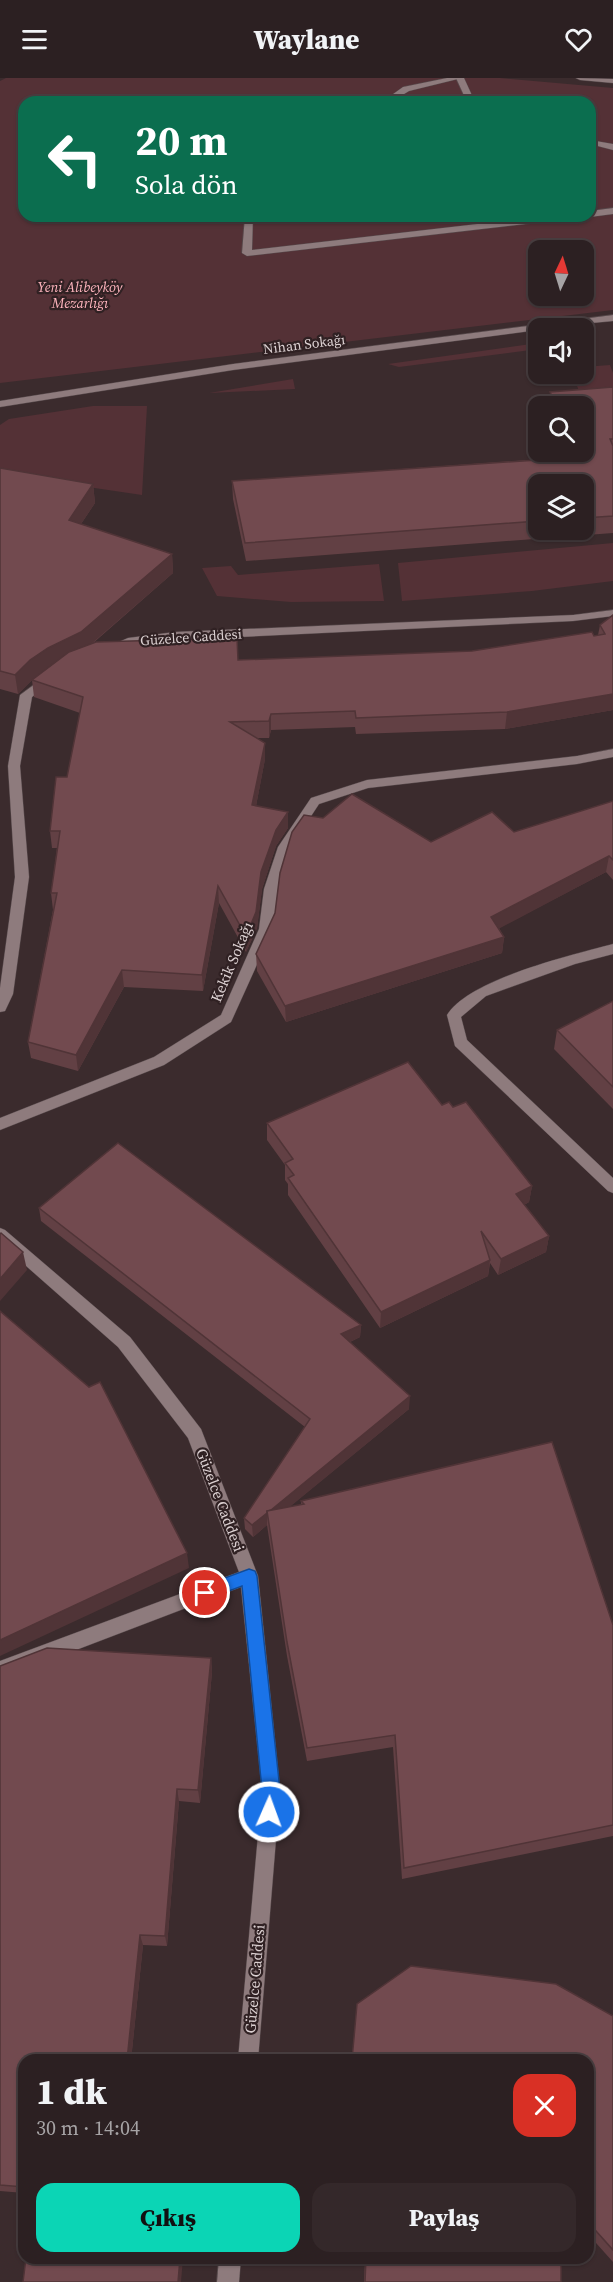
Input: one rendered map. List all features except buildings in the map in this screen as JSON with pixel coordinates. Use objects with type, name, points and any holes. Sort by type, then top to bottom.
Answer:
[{"type":"street","points":[[395,96],[406,89],[459,78],[468,96]]},
{"type":"street","points":[[580,78],[613,81]]},
{"type":"street","points":[[596,143],[613,147]]},
{"type":"street","points":[[596,213],[613,211]]},
{"type":"street","points":[[249,222],[247,253],[518,222]]},
{"type":"street","name":"Nihan Sokağı","points":[[0,404],[233,367],[613,318]]},
{"type":"street","name":"Güzelce Caddesi","points":[[97,653],[128,642],[175,636],[573,618],[613,613]]},
{"type":"street","points":[[0,1007],[6,994],[22,877],[14,766],[26,696],[58,670]]},
{"type":"street","name":"Kekik Sokağı","points":[[0,1124],[159,1061],[226,1018],[266,929],[271,889],[284,847],[315,801],[366,784],[577,760],[613,753]]},
{"type":"street","points":[[613,949],[572,960],[481,992],[454,1015],[460,1042],[613,1187]]},
{"type":"street","name":"Güzelce Caddesi","points":[[0,1234],[124,1342],[195,1434],[249,1576],[271,1790],[249,2054]]},
{"type":"street","points":[[0,1670],[249,1576]]},
{"type":"street","points":[[228,2282],[230,2264]]},
{"type":"green space","name":"Yeni Alibeyköy Mezarlığı","points":[[6,78],[500,78],[613,88],[613,310],[528,318],[528,320],[0,383],[0,81]]},
{"type":"green space","points":[[528,344],[528,350],[399,367],[388,364]]},
{"type":"green space","points":[[610,365],[613,373],[613,403],[594,404],[594,396],[581,396],[576,384],[594,384],[594,366]]},
{"type":"green space","points":[[293,379],[295,389],[209,393]]},
{"type":"green space","points":[[93,406],[147,406],[142,495],[0,474],[0,425],[9,419]]},
{"type":"green space","points":[[613,543],[613,581],[532,591],[402,601],[398,563]]},
{"type":"green space","points":[[379,564],[384,601],[291,602],[217,596],[202,568],[231,566],[238,575]]},
{"type":"route","points":[[205,1593],[249,1576],[271,1790],[269,1812]]}]
